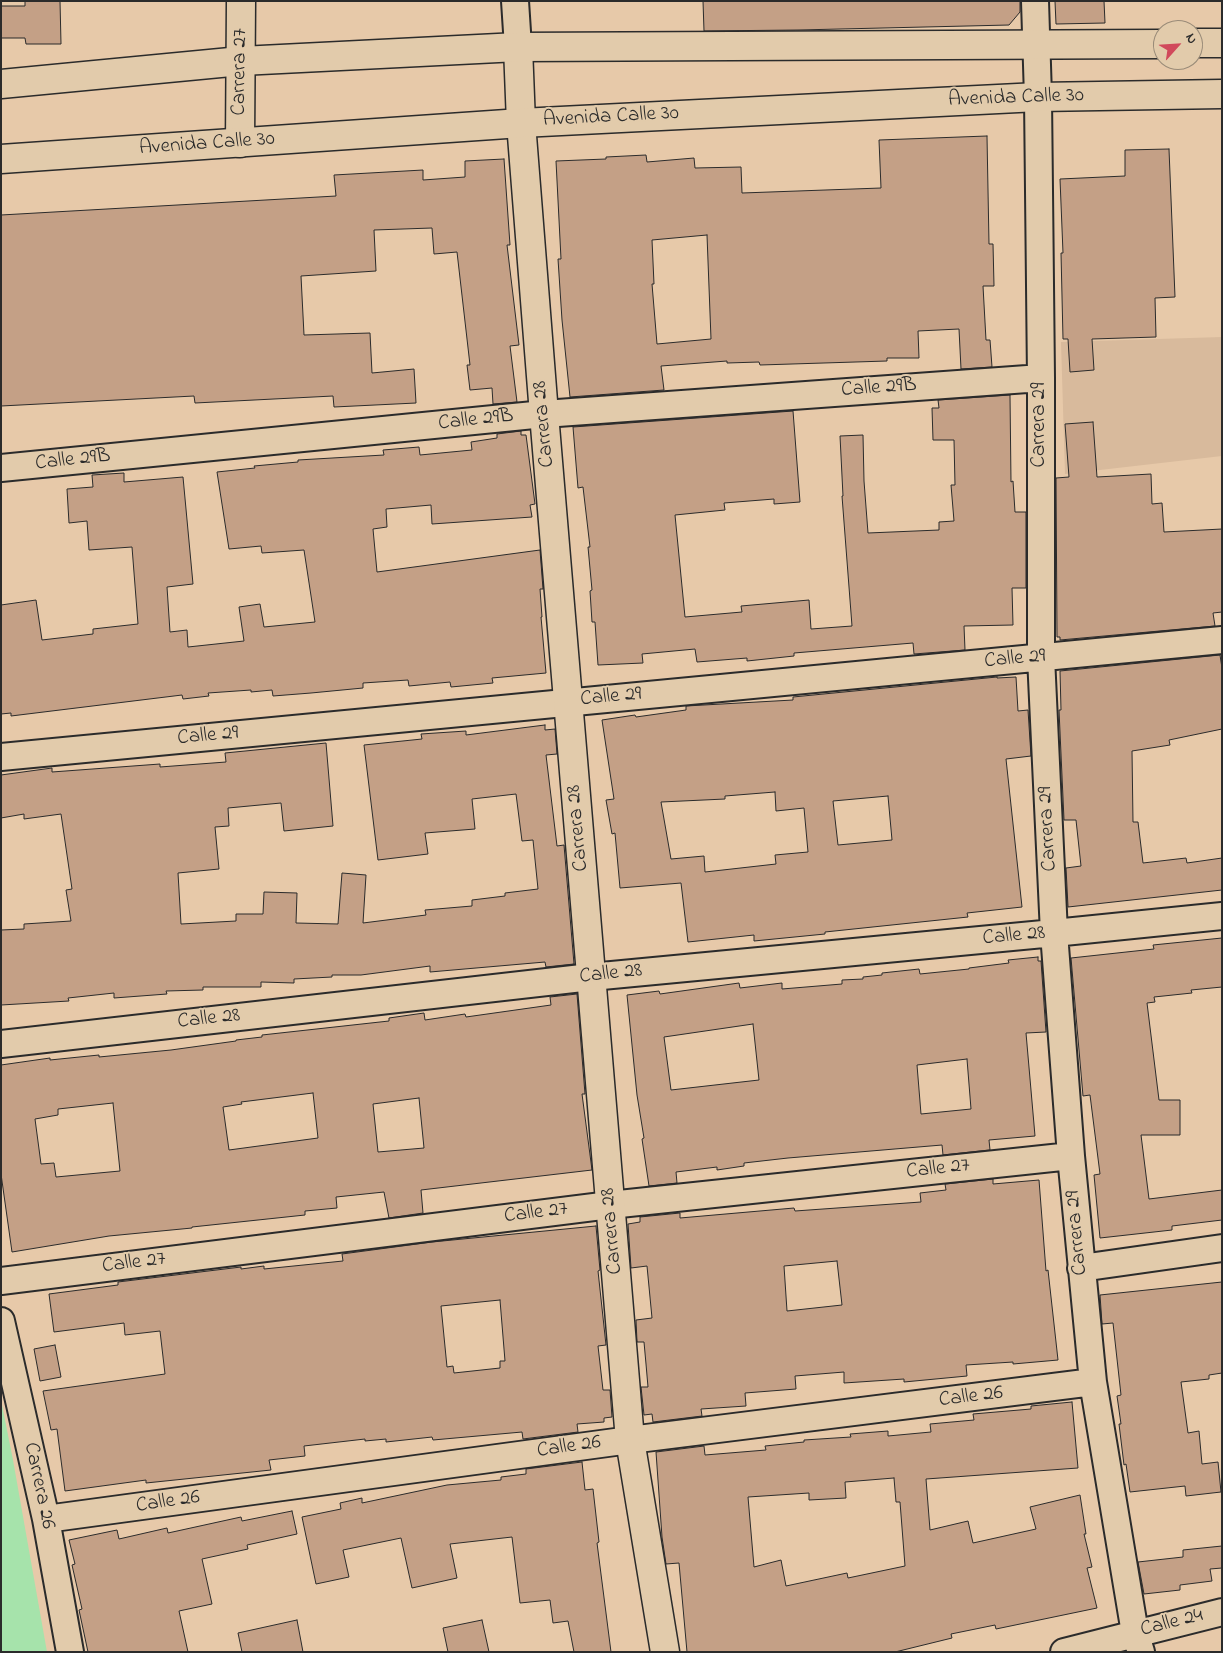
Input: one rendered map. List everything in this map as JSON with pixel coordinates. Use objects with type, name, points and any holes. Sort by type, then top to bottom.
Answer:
[{"type":"main road","name":"Carrera 27","points":[[240,143],[242,1]]},
{"type":"main road","points":[[1203,43],[1222,43]]},
{"type":"main road","points":[[1,84],[241,61],[518,47],[1153,44]]},
{"type":"main road","name":"Carrera 28","points":[[518,47],[544,414],[630,1440],[665,1652]]},
{"type":"main road","name":"Avenida Calle 30","points":[[1,159],[522,123],[1038,97],[1222,94]]},
{"type":"street","name":"Carrera 28","points":[[515,1],[518,47]]},
{"type":"street","name":"Carrera 29","points":[[1034,1],[1038,97],[1041,378],[1041,657],[1054,933],[1071,1156],[1094,1382],[1138,1643]]},
{"type":"street","name":"Calle 29B","points":[[1,468],[544,414],[1041,378]]},
{"type":"street","name":"Calle 29","points":[[1,756],[1222,640]]},
{"type":"street","name":"Calle 28","points":[[1,1044],[591,977],[1222,916]]},
{"type":"street","name":"Calle 27","points":[[1,1281],[610,1205],[1071,1156]]},
{"type":"street","points":[[1081,1268],[1222,1248]]},
{"type":"street","name":"Carrera 26","points":[[1,1322],[46,1519],[70,1652]]},
{"type":"street","name":"Calle 26","points":[[46,1519],[630,1440],[1094,1382]]},
{"type":"street","name":"Calle 24","points":[[1064,1652],[1138,1643],[1222,1612]]},
{"type":"shaded area","points":[[1222,337],[1222,456],[1065,474],[1061,342]]},
{"type":"green space","points":[[1,1400],[13,1460],[47,1652],[1,1652]]},
{"type":"building","points":[[25,1],[60,1],[61,44],[26,44],[25,38],[1,38],[1,6],[25,6]]},
{"type":"building","points":[[703,1],[1020,1],[1020,12],[1009,25],[704,31]]},
{"type":"building","points":[[1055,1],[1104,1],[1105,23],[1056,24]]},
{"type":"building","points":[[987,136],[989,244],[993,244],[994,286],[983,286],[986,340],[990,340],[992,367],[961,369],[959,329],[918,331],[919,358],[887,358],[887,361],[760,365],[759,362],[727,363],[727,361],[661,366],[664,390],[570,397],[558,259],[561,259],[556,161],[646,155],[647,162],[694,158],[695,168],[741,167],[742,193],[881,188],[879,140]],"holes":[[[707,235],[711,339],[657,344],[652,284],[654,284],[652,240]]]},
{"type":"building","points":[[1169,149],[1175,297],[1155,298],[1156,337],[1092,339],[1094,370],[1070,372],[1068,339],[1063,339],[1061,253],[1063,253],[1060,179],[1125,176],[1125,150]]},
{"type":"building","points":[[504,159],[510,245],[507,245],[519,345],[510,346],[517,402],[493,404],[492,388],[470,390],[467,365],[470,365],[457,252],[434,254],[432,228],[374,230],[376,271],[301,276],[304,335],[370,333],[372,373],[414,369],[416,403],[334,407],[333,396],[195,403],[194,396],[1,406],[1,215],[336,196],[334,175],[423,170],[423,180],[465,177],[465,161]]},
{"type":"building","points":[[1010,395],[1011,482],[1013,481],[1015,512],[1026,512],[1026,588],[1012,588],[1013,625],[964,626],[965,650],[914,654],[913,643],[794,653],[794,656],[747,661],[747,658],[697,662],[695,649],[642,654],[643,663],[598,665],[595,622],[592,622],[590,591],[592,590],[588,547],[590,547],[583,487],[578,488],[573,427],[793,411],[800,502],[774,504],[774,499],[724,503],[725,510],[675,515],[685,617],[742,612],[741,606],[809,600],[811,629],[852,626],[842,496],[840,436],[863,435],[868,533],[939,530],[939,522],[954,521],[951,485],[955,485],[954,440],[933,440],[932,408],[939,408],[938,400]]},
{"type":"building","points":[[1093,422],[1097,477],[1151,474],[1152,504],[1162,503],[1164,532],[1222,529],[1222,612],[1213,613],[1215,626],[1060,640],[1060,637],[1057,637],[1056,478],[1069,477],[1065,424]]},
{"type":"building","points":[[521,431],[521,435],[526,435],[535,504],[530,505],[532,517],[432,524],[431,505],[386,509],[387,527],[373,529],[377,572],[540,550],[543,589],[540,589],[541,617],[546,673],[492,678],[493,683],[451,687],[450,682],[409,686],[408,680],[363,683],[363,688],[311,693],[273,696],[272,690],[251,692],[251,690],[208,693],[209,696],[183,699],[182,695],[11,716],[11,713],[1,714],[1,605],[36,600],[42,640],[93,634],[93,629],[138,624],[132,547],[89,550],[87,521],[69,523],[67,489],[93,487],[92,475],[124,473],[124,482],[183,477],[193,584],[167,587],[170,632],[187,630],[188,647],[244,641],[239,607],[260,604],[264,627],[315,622],[304,550],[262,553],[261,546],[229,549],[217,472],[298,462],[298,460],[384,455],[383,450],[419,447],[420,455],[472,450],[471,442],[497,438],[497,434]]},
{"type":"building","points":[[1220,655],[1222,668],[1222,729],[1169,740],[1170,745],[1132,751],[1133,822],[1138,822],[1143,863],[1186,858],[1187,863],[1222,858],[1222,890],[1068,907],[1066,868],[1081,866],[1076,820],[1064,820],[1059,710],[1061,710],[1060,671]]},
{"type":"building","points":[[997,677],[1016,677],[1018,711],[1028,710],[1031,756],[1006,759],[1022,907],[967,913],[968,917],[825,932],[825,934],[754,941],[754,935],[688,942],[681,883],[620,888],[615,833],[612,834],[606,800],[614,799],[602,720],[686,710],[686,706],[793,700],[793,697]],"holes":[[[775,792],[776,811],[804,808],[808,852],[775,855],[776,864],[705,872],[704,856],[671,859],[661,802],[725,799],[725,796]],[[888,796],[892,840],[838,845],[833,801]]]},
{"type":"building","points":[[545,725],[545,730],[555,729],[557,754],[546,755],[557,846],[564,845],[574,964],[546,967],[545,962],[430,972],[430,966],[361,975],[332,975],[332,977],[294,979],[294,983],[261,982],[261,987],[203,987],[203,990],[166,991],[167,994],[114,998],[114,993],[68,998],[69,1001],[1,1005],[1,930],[24,929],[24,924],[71,921],[66,890],[72,889],[61,814],[24,819],[24,814],[1,818],[1,775],[52,768],[52,772],[160,764],[160,767],[226,762],[225,753],[326,743],[333,826],[284,831],[281,803],[228,808],[229,826],[215,827],[219,869],[178,873],[181,924],[236,921],[236,914],[263,914],[264,892],[297,893],[296,923],[338,924],[342,873],[366,875],[363,923],[426,915],[425,910],[472,906],[472,900],[538,889],[533,840],[522,841],[516,794],[472,799],[475,829],[425,833],[428,854],[378,860],[364,745],[422,739],[421,734],[466,731],[466,735]]},
{"type":"building","points":[[1222,938],[1222,987],[1191,990],[1192,993],[1154,997],[1155,1002],[1147,1003],[1159,1100],[1180,1100],[1180,1135],[1141,1135],[1149,1199],[1222,1190],[1222,1220],[1172,1226],[1172,1230],[1100,1238],[1094,1175],[1100,1174],[1090,1095],[1083,1096],[1071,958],[1154,949],[1153,945]]},
{"type":"building","points":[[1038,957],[1038,961],[1041,961],[1046,1032],[1026,1033],[1035,1136],[989,1140],[990,1150],[943,1155],[942,1145],[744,1163],[744,1166],[717,1170],[717,1167],[676,1172],[677,1183],[649,1186],[642,1139],[644,1138],[637,1095],[627,995],[659,991],[660,994],[739,983],[740,988],[782,983],[782,989],[842,984],[842,980],[863,979],[863,977],[882,975],[882,973],[919,969],[920,974],[969,969],[1009,963],[1008,960]],"holes":[[[753,1024],[759,1080],[671,1090],[664,1037]],[[967,1059],[971,1109],[921,1114],[917,1065]]]},
{"type":"building","points":[[577,994],[585,1094],[582,1094],[592,1170],[421,1190],[423,1213],[389,1218],[384,1192],[336,1197],[337,1208],[305,1211],[305,1215],[109,1236],[12,1252],[1,1174],[1,1065],[50,1058],[50,1060],[99,1055],[99,1057],[171,1050],[262,1037],[262,1035],[389,1021],[389,1018],[424,1013],[425,1020],[465,1014],[466,1017],[551,1005],[550,997]],"holes":[[[313,1093],[318,1138],[229,1150],[223,1107],[242,1104],[241,1102]],[[419,1098],[424,1148],[378,1152],[373,1104]],[[113,1103],[120,1171],[56,1177],[54,1163],[41,1164],[35,1119],[58,1115],[58,1109]]]},
{"type":"building","points":[[993,1179],[993,1184],[1039,1180],[1046,1271],[1048,1270],[1058,1360],[1013,1364],[1013,1362],[966,1365],[967,1376],[904,1382],[904,1379],[844,1383],[844,1372],[795,1376],[796,1389],[745,1393],[746,1406],[701,1409],[702,1416],[653,1422],[652,1414],[644,1415],[641,1387],[648,1387],[644,1342],[637,1342],[636,1320],[652,1318],[647,1266],[631,1268],[628,1224],[640,1222],[640,1217],[680,1213],[680,1218],[794,1208],[795,1211],[921,1202],[920,1193],[946,1190],[945,1184]],"holes":[[[837,1261],[842,1305],[787,1311],[784,1266]]]},
{"type":"building","points":[[596,1226],[600,1270],[598,1271],[606,1345],[598,1346],[603,1390],[610,1390],[612,1417],[604,1418],[604,1422],[577,1424],[578,1432],[523,1439],[522,1432],[433,1440],[432,1437],[386,1442],[386,1439],[365,1441],[365,1439],[304,1446],[305,1456],[269,1460],[271,1470],[146,1483],[146,1480],[65,1491],[57,1429],[51,1430],[43,1391],[165,1374],[160,1331],[125,1335],[124,1323],[54,1332],[49,1294],[118,1285],[118,1282],[241,1267],[241,1269],[264,1266],[264,1269],[343,1261],[342,1254],[432,1242]],"holes":[[[500,1300],[505,1361],[500,1361],[500,1368],[454,1373],[453,1366],[447,1367],[441,1306]]]},
{"type":"building","points":[[1222,1282],[1222,1373],[1209,1375],[1209,1379],[1181,1382],[1188,1433],[1199,1431],[1202,1464],[1218,1462],[1221,1492],[1186,1496],[1185,1486],[1130,1492],[1126,1464],[1124,1465],[1119,1424],[1121,1424],[1117,1396],[1121,1395],[1113,1323],[1102,1324],[1100,1295]]},
{"type":"building","points":[[55,1345],[61,1377],[40,1381],[34,1349]]},
{"type":"building","points":[[1072,1402],[1078,1468],[926,1479],[930,1530],[968,1521],[973,1543],[1036,1529],[1030,1507],[1080,1495],[1086,1534],[1084,1534],[1092,1567],[1087,1568],[1097,1608],[996,1629],[995,1625],[951,1634],[952,1638],[895,1652],[687,1652],[679,1563],[666,1564],[662,1537],[656,1452],[704,1446],[705,1455],[766,1450],[765,1446],[804,1442],[804,1440],[851,1437],[850,1434],[888,1431],[888,1436],[931,1432],[930,1424],[974,1420],[973,1414],[1031,1409],[1031,1406]],"holes":[[[894,1478],[896,1502],[900,1502],[905,1566],[848,1578],[847,1573],[786,1586],[781,1560],[754,1567],[748,1497],[809,1493],[809,1500],[846,1498],[845,1482]]]},
{"type":"building","points":[[582,1462],[585,1490],[593,1489],[599,1542],[597,1543],[611,1652],[574,1652],[568,1621],[553,1623],[550,1600],[520,1603],[512,1537],[450,1544],[457,1578],[412,1588],[401,1538],[343,1550],[349,1577],[316,1584],[302,1517],[341,1509],[340,1503],[362,1498],[362,1503],[447,1485],[501,1480],[501,1477],[526,1474],[526,1469]]},
{"type":"building","points":[[292,1511],[297,1534],[247,1545],[248,1549],[202,1559],[212,1604],[179,1611],[188,1652],[88,1652],[79,1610],[82,1609],[72,1565],[75,1564],[69,1540],[117,1530],[119,1539],[167,1528],[168,1533],[241,1517],[242,1521]]},
{"type":"building","points":[[1222,1546],[1222,1568],[1210,1569],[1212,1581],[1180,1585],[1180,1590],[1144,1594],[1138,1562],[1183,1557],[1183,1550]]},
{"type":"building","points":[[297,1620],[303,1652],[242,1652],[238,1633]]},
{"type":"building","points":[[482,1620],[489,1652],[448,1652],[443,1628]]}]
